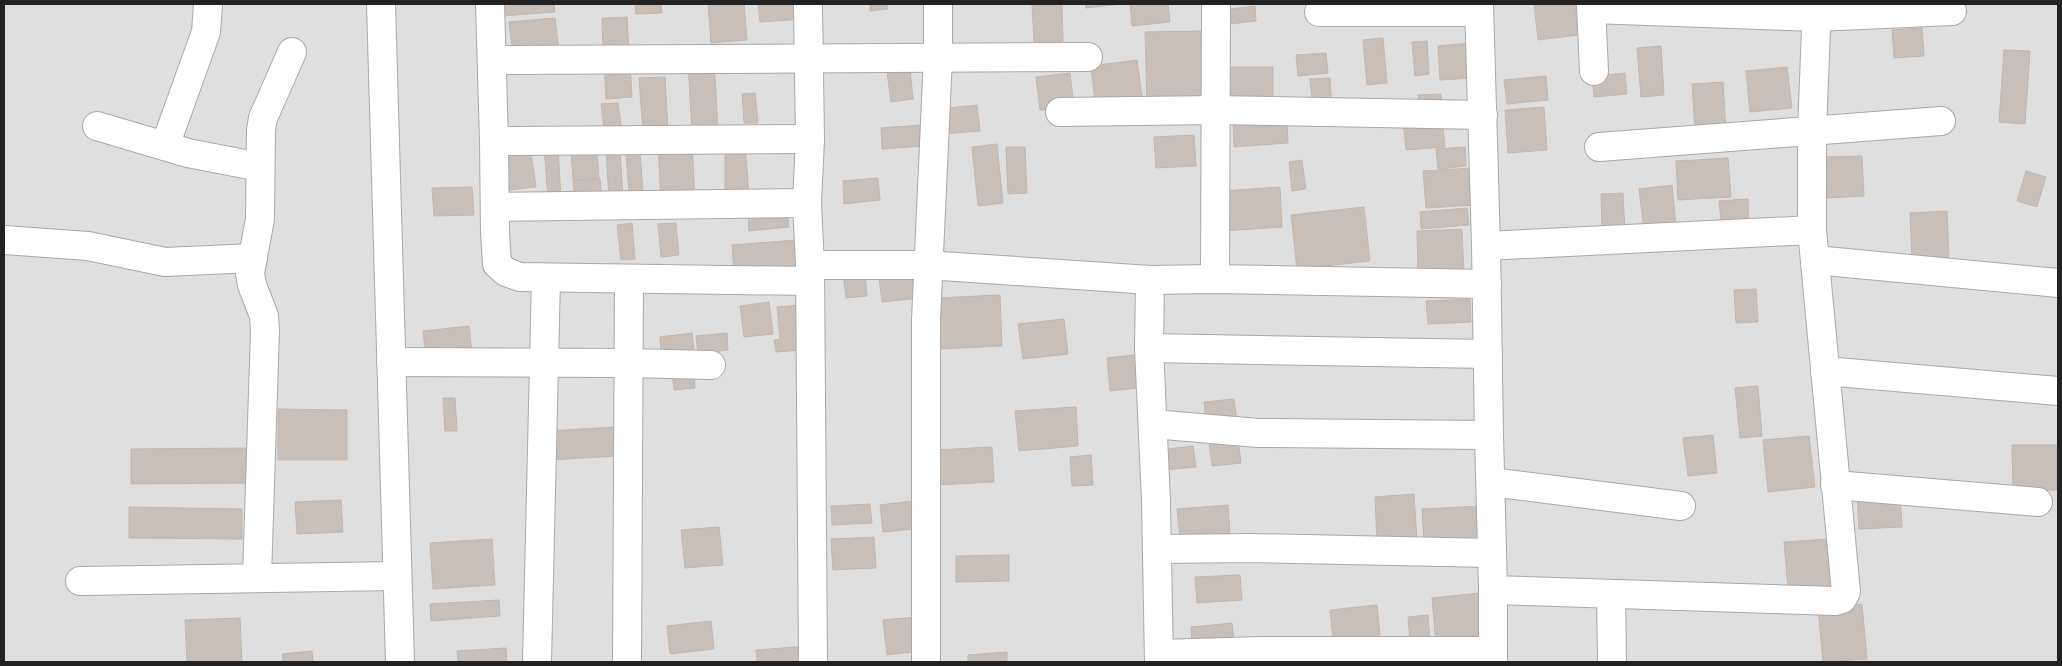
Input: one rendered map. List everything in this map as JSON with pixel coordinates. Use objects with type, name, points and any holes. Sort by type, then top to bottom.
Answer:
[{"type":"street","points":[[165,146],[206,32],[208,4]]},
{"type":"street","points":[[381,4],[400,662]]},
{"type":"street","points":[[490,4],[497,264],[506,272],[520,277],[629,279],[810,273],[927,265],[1150,280],[1215,279],[1487,284]]},
{"type":"street","points":[[808,4],[810,139],[807,203],[810,273],[813,662]]},
{"type":"street","points":[[926,662],[927,265],[938,57],[938,4]]},
{"type":"street","points":[[1215,279],[1216,4]]},
{"type":"street","points":[[1594,71],[1591,6],[1952,11]]},
{"type":"street","points":[[1150,280],[1149,348],[1153,424],[1159,658],[1262,651],[1493,656],[1494,590],[1479,8],[1319,12]]},
{"type":"street","points":[[1494,590],[1835,602],[1842,599],[1846,592],[1812,230],[1812,131],[1817,10]]},
{"type":"street","points":[[257,577],[265,330],[264,316],[250,273],[260,219],[260,130],[263,118],[292,52]]},
{"type":"street","points":[[492,60],[1088,57]]},
{"type":"street","points":[[1060,112],[1216,110],[1483,116]]},
{"type":"street","points":[[1600,147],[1941,120]]},
{"type":"street","points":[[97,126],[188,153],[260,167]]},
{"type":"street","points":[[494,141],[810,139]]},
{"type":"street","points":[[495,207],[807,203]]},
{"type":"street","points":[[1486,246],[1812,230]]},
{"type":"street","points":[[4,240],[88,246],[165,262],[253,258]]},
{"type":"street","points":[[1815,260],[2058,283]]},
{"type":"street","points":[[537,662],[546,278]]},
{"type":"street","points":[[627,662],[629,279]]},
{"type":"street","points":[[1149,348],[1488,354]]},
{"type":"street","points":[[391,362],[711,365]]},
{"type":"street","points":[[1825,371],[2058,391]]},
{"type":"street","points":[[1153,424],[1258,432],[1489,435]]},
{"type":"street","points":[[1491,482],[1681,506]]},
{"type":"street","points":[[1835,485],[2038,502]]},
{"type":"street","points":[[1157,549],[1252,548],[1492,553]]},
{"type":"street","points":[[80,581],[397,576]]},
{"type":"street","points":[[1611,594],[1612,662]]},
{"type":"shaded area","points":[[4,4],[2058,4],[2058,662],[4,662]]},
{"type":"building","points":[[501,4],[554,4],[555,12],[502,16]]},
{"type":"building","points":[[635,4],[661,4],[662,13],[636,14]]},
{"type":"building","points":[[708,4],[744,4],[747,40],[711,43]]},
{"type":"building","points":[[758,4],[803,4],[804,19],[760,22]]},
{"type":"building","points":[[870,4],[887,4],[888,9],[870,11]]},
{"type":"building","points":[[1032,4],[1062,4],[1063,41],[1034,42]]},
{"type":"building","points":[[1085,4],[1121,4],[1086,8]]},
{"type":"building","points":[[1130,4],[1168,4],[1170,22],[1132,26]]},
{"type":"building","points":[[1534,4],[1575,4],[1578,35],[1538,40]]},
{"type":"building","points":[[1255,6],[1256,21],[1231,24],[1230,9]]},
{"type":"building","points":[[627,17],[629,53],[603,54],[602,18]]},
{"type":"building","points":[[555,18],[559,50],[513,55],[509,22]]},
{"type":"building","points":[[1922,28],[1924,56],[1894,58],[1892,30]]},
{"type":"building","points":[[1203,31],[1205,103],[1147,104],[1145,32]]},
{"type":"building","points":[[1383,38],[1387,83],[1367,85],[1363,40]]},
{"type":"building","points":[[1427,41],[1429,74],[1415,76],[1412,42]]},
{"type":"building","points":[[1471,43],[1474,78],[1440,80],[1438,46]]},
{"type":"building","points":[[1661,46],[1664,95],[1641,97],[1637,48]]},
{"type":"building","points":[[2004,50],[2030,51],[2025,124],[1999,122]]},
{"type":"building","points":[[1326,53],[1328,73],[1298,76],[1296,55]]},
{"type":"building","points":[[1137,60],[1142,97],[1095,103],[1091,66]]},
{"type":"building","points":[[714,61],[718,129],[692,131],[688,63]]},
{"type":"building","points":[[630,62],[632,97],[606,99],[604,63]]},
{"type":"building","points":[[1230,67],[1273,67],[1273,105],[1229,105]]},
{"type":"building","points":[[1787,67],[1792,108],[1750,112],[1746,71]]},
{"type":"building","points":[[910,69],[913,99],[891,102],[887,72]]},
{"type":"building","points":[[1070,73],[1074,106],[1040,110],[1036,77]]},
{"type":"building","points":[[1625,73],[1627,94],[1594,97],[1592,76]]},
{"type":"building","points":[[1546,76],[1548,100],[1507,104],[1504,80]]},
{"type":"building","points":[[665,77],[668,131],[643,133],[639,78]]},
{"type":"building","points":[[1330,78],[1332,108],[1313,109],[1310,79]]},
{"type":"building","points":[[1723,82],[1726,131],[1695,133],[1692,84]]},
{"type":"building","points":[[755,93],[758,123],[744,123],[742,94]]},
{"type":"building","points":[[1441,94],[1442,111],[1420,113],[1418,95]]},
{"type":"building","points":[[618,103],[622,133],[605,135],[601,104]]},
{"type":"building","points":[[977,105],[980,131],[941,134],[939,109]]},
{"type":"building","points":[[1544,107],[1547,150],[1508,153],[1505,110]]},
{"type":"building","points":[[1442,116],[1445,147],[1406,150],[1403,120]]},
{"type":"building","points":[[1287,117],[1288,143],[1234,147],[1233,121]]},
{"type":"building","points":[[921,125],[923,146],[882,149],[881,128]]},
{"type":"building","points":[[1194,135],[1196,166],[1156,168],[1154,137]]},
{"type":"building","points":[[692,142],[695,200],[661,202],[658,144]]},
{"type":"building","points":[[745,142],[749,198],[725,199],[725,143]]},
{"type":"building","points":[[558,144],[561,200],[548,200],[544,145]]},
{"type":"building","points":[[997,144],[1003,203],[978,206],[972,147]]},
{"type":"building","points":[[1006,147],[1025,147],[1027,193],[1008,194]]},
{"type":"building","points":[[1465,147],[1466,166],[1438,169],[1436,149]]},
{"type":"building","points":[[597,149],[599,178],[573,180],[571,151]]},
{"type":"building","points":[[620,151],[623,197],[609,198],[606,152]]},
{"type":"building","points":[[531,153],[536,187],[509,190],[505,156]]},
{"type":"building","points":[[640,153],[643,190],[629,191],[626,155]]},
{"type":"building","points":[[1862,156],[1864,196],[1827,198],[1826,157]]},
{"type":"building","points":[[1728,158],[1731,197],[1678,200],[1676,161]]},
{"type":"building","points":[[1302,160],[1306,189],[1292,191],[1289,162]]},
{"type":"building","points":[[1473,168],[1475,205],[1426,208],[1423,171]]},
{"type":"building","points":[[2026,171],[2046,177],[2037,207],[2017,201]]},
{"type":"building","points":[[878,178],[880,200],[844,204],[843,181]]},
{"type":"building","points":[[600,179],[602,201],[575,203],[573,181]]},
{"type":"building","points":[[1672,185],[1676,227],[1644,230],[1639,189]]},
{"type":"building","points":[[472,187],[474,215],[434,216],[432,188]]},
{"type":"building","points":[[1280,187],[1282,227],[1224,231],[1222,191]]},
{"type":"building","points":[[1623,193],[1625,233],[1602,234],[1601,194]]},
{"type":"building","points":[[1748,199],[1749,229],[1722,231],[1719,201]]},
{"type":"building","points":[[1364,207],[1370,261],[1297,269],[1291,215]]},
{"type":"building","points":[[787,208],[789,227],[749,231],[748,212]]},
{"type":"building","points":[[1467,208],[1469,225],[1421,229],[1420,212]]},
{"type":"building","points":[[1947,211],[1949,258],[1912,260],[1910,213]]},
{"type":"building","points":[[632,223],[635,259],[621,260],[617,225]]},
{"type":"building","points":[[676,223],[679,255],[661,257],[658,224]]},
{"type":"building","points":[[1462,229],[1464,274],[1418,276],[1417,231]]},
{"type":"building","points":[[796,240],[798,270],[734,275],[732,245]]},
{"type":"building","points":[[865,271],[867,296],[846,298],[843,273]]},
{"type":"building","points":[[919,273],[921,298],[882,302],[879,278]]},
{"type":"building","points":[[1756,289],[1758,322],[1736,323],[1734,290]]},
{"type":"building","points":[[1000,295],[1002,346],[941,349],[938,298]]},
{"type":"building","points":[[1470,299],[1471,322],[1428,324],[1426,301]]},
{"type":"building","points":[[769,302],[773,334],[744,337],[740,306]]},
{"type":"building","points":[[799,305],[803,350],[776,352],[774,340],[780,339],[777,307]]},
{"type":"building","points":[[1064,319],[1068,354],[1023,359],[1018,324]]},
{"type":"building","points":[[469,326],[472,353],[426,357],[423,331]]},
{"type":"building","points":[[692,333],[694,349],[661,352],[660,337]]},
{"type":"building","points":[[727,333],[728,350],[698,354],[696,336]]},
{"type":"building","points":[[1135,355],[1138,388],[1110,391],[1107,358]]},
{"type":"building","points":[[694,370],[695,388],[674,390],[672,372]]},
{"type":"building","points":[[1758,386],[1762,436],[1740,438],[1735,388]]},
{"type":"building","points":[[443,398],[455,398],[457,431],[445,431]]},
{"type":"building","points":[[1234,399],[1237,422],[1206,424],[1204,402]]},
{"type":"building","points":[[1076,407],[1078,446],[1019,451],[1015,411]]},
{"type":"building","points":[[278,409],[347,410],[347,460],[278,460]]},
{"type":"building","points":[[616,427],[617,456],[550,460],[548,431]]},
{"type":"building","points":[[1713,435],[1717,473],[1688,476],[1683,438]]},
{"type":"building","points":[[1809,436],[1815,487],[1768,492],[1763,440]]},
{"type":"building","points":[[1238,438],[1241,463],[1212,466],[1209,441]]},
{"type":"building","points":[[2012,445],[2057,445],[2058,490],[2013,491]]},
{"type":"building","points":[[1193,446],[1196,467],[1163,470],[1160,450]]},
{"type":"building","points":[[992,447],[994,482],[937,485],[935,450]]},
{"type":"building","points":[[249,448],[249,483],[131,484],[131,449]]},
{"type":"building","points":[[1091,455],[1093,485],[1072,486],[1070,457]]},
{"type":"building","points":[[1900,492],[1902,527],[1859,529],[1857,494]]},
{"type":"building","points":[[1414,494],[1417,541],[1377,543],[1375,497]]},
{"type":"building","points":[[341,500],[343,532],[297,534],[295,502]]},
{"type":"building","points":[[920,500],[924,528],[883,532],[880,505]]},
{"type":"building","points":[[870,504],[872,523],[832,525],[831,506]]},
{"type":"building","points":[[1228,505],[1230,534],[1180,539],[1177,509]]},
{"type":"building","points":[[1482,506],[1484,542],[1424,545],[1422,509]]},
{"type":"building","points":[[129,507],[242,509],[242,539],[129,538]]},
{"type":"building","points":[[719,527],[723,565],[685,568],[681,530]]},
{"type":"building","points":[[874,537],[876,568],[833,570],[831,539]]},
{"type":"building","points":[[492,539],[495,585],[433,589],[430,543]]},
{"type":"building","points":[[1829,539],[1833,585],[1788,589],[1784,542]]},
{"type":"building","points":[[1009,555],[1009,581],[956,582],[956,556]]},
{"type":"building","points":[[1240,575],[1242,600],[1197,603],[1195,577]]},
{"type":"building","points":[[1481,593],[1485,641],[1436,645],[1432,598]]},
{"type":"building","points":[[499,600],[500,616],[431,621],[430,604]]},
{"type":"building","points":[[1862,604],[1867,659],[1823,662],[1818,608]]},
{"type":"building","points":[[1377,605],[1380,635],[1333,639],[1330,610]]},
{"type":"building","points":[[1428,615],[1430,639],[1410,641],[1408,617]]},
{"type":"building","points":[[916,617],[920,651],[887,655],[883,620]]},
{"type":"building","points":[[240,618],[242,662],[187,662],[185,620]]},
{"type":"building","points":[[711,621],[714,649],[670,654],[667,626]]},
{"type":"building","points":[[1232,623],[1234,641],[1192,645],[1191,627]]},
{"type":"building","points":[[809,646],[810,662],[757,662],[756,650]]},
{"type":"building","points":[[506,648],[507,662],[458,662],[457,651]]},
{"type":"building","points":[[312,651],[313,662],[283,662],[282,654]]},
{"type":"building","points":[[1007,652],[1007,662],[968,662],[968,655]]}]
